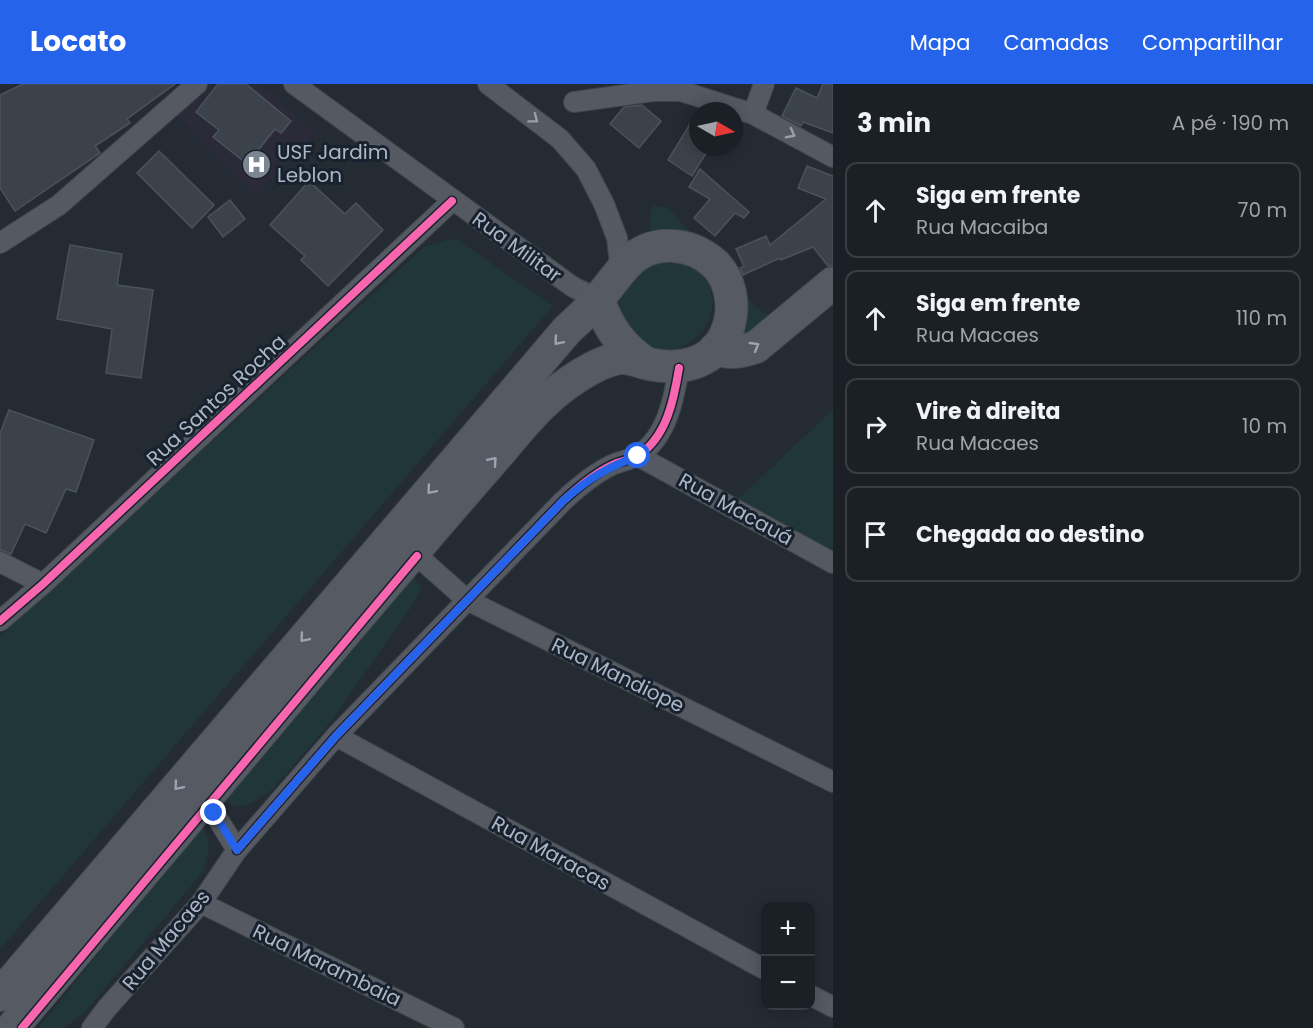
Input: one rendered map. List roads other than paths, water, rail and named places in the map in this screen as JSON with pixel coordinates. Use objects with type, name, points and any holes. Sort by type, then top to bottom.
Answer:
[{"type":"main road","points":[[0,994],[567,330],[598,299],[630,261],[647,250],[666,245],[686,247],[705,255],[719,269],[729,286],[732,306],[729,326],[715,349],[698,362],[679,368],[646,363],[631,358],[602,363],[554,393],[541,405],[413,552],[12,1028]]},
{"type":"main road","points":[[715,349],[741,352],[756,348],[833,283]]},
{"type":"main road","points":[[598,299],[604,316],[616,336],[629,352],[646,363]]},
{"type":"street","points":[[0,243],[59,205],[197,84]]},
{"type":"street","name":"Rua Militar","points":[[294,84],[573,287],[598,299]]},
{"type":"street","points":[[488,84],[560,139],[586,169],[604,204],[616,238],[621,272]]},
{"type":"street","points":[[753,114],[764,84]]},
{"type":"street","points":[[574,102],[653,91],[681,91],[753,114],[833,157]]},
{"type":"street","name":"Rua Santos Rocha","points":[[0,621],[44,584],[452,201]]},
{"type":"street","points":[[638,456],[656,437],[666,422],[679,368]]},
{"type":"street","name":"Rua Macauá","points":[[638,456],[833,563]]},
{"type":"street","name":"Rua Macaes","points":[[92,1028],[107,1008],[201,903],[237,850],[336,736],[563,501],[588,479],[612,465],[638,456]]},
{"type":"street","name":"Rua Mandiope","points":[[413,552],[467,600],[833,782]]},
{"type":"street","points":[[0,562],[44,584]]},
{"type":"street","name":"Rua Maracas","points":[[336,736],[761,968]]},
{"type":"street","points":[[204,802],[214,813],[237,850]]},
{"type":"street","name":"Rua Marambaia","points":[[201,903],[454,1028]]},
{"type":"street","points":[[815,998],[833,1007]]},
{"type":"place","name":"USF Jardim Leblon","points":[[256,164]]}]
